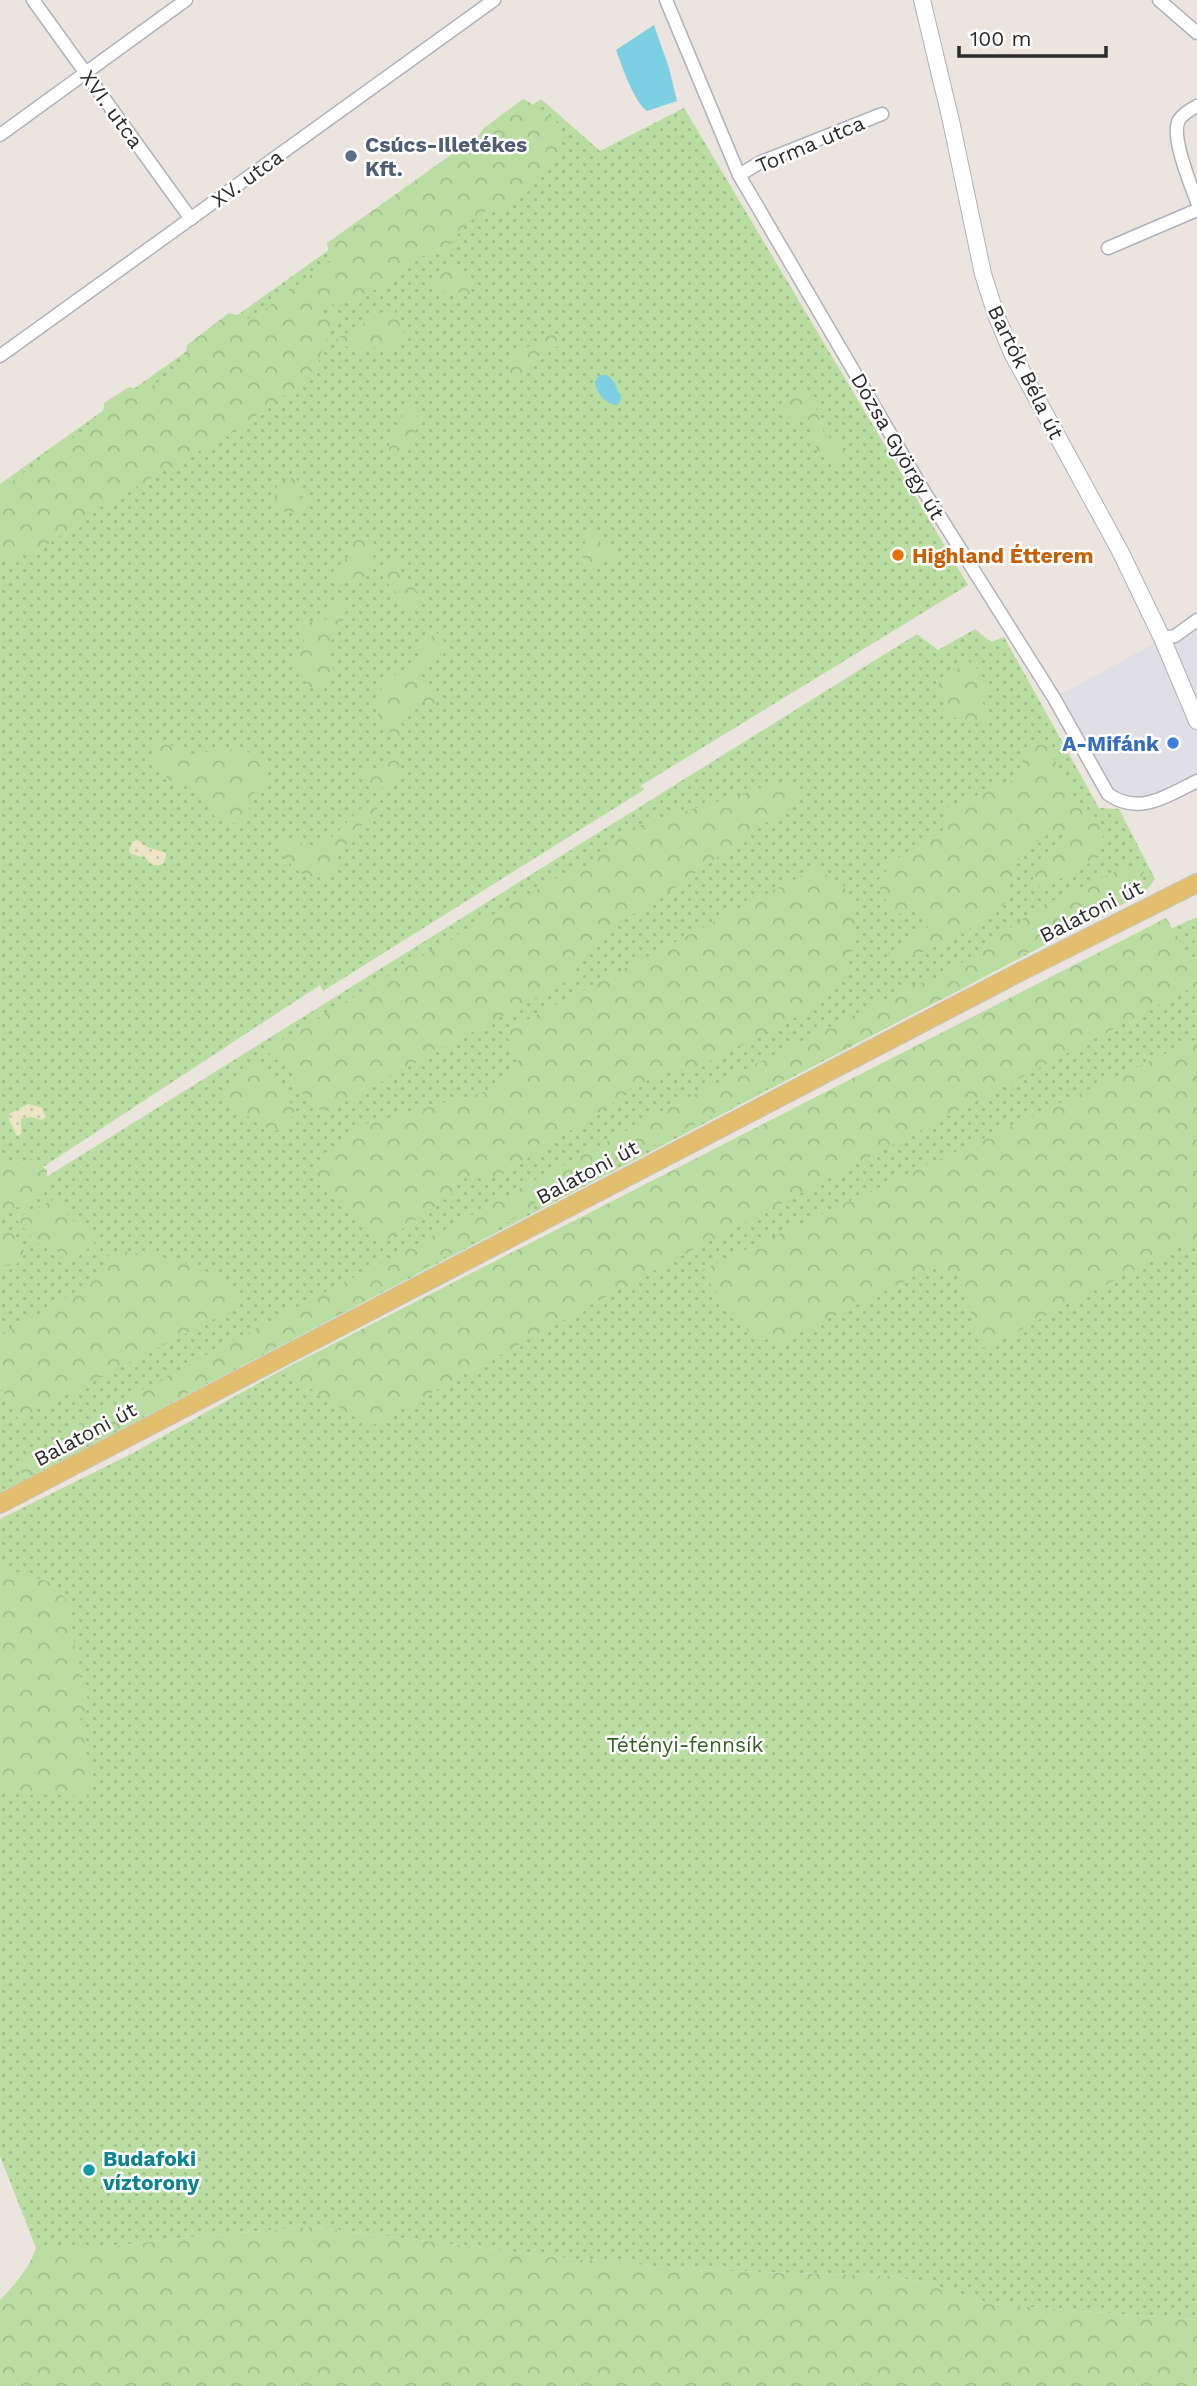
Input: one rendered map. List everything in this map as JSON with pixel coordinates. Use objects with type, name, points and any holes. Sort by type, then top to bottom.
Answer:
[{"type":"main road","name":"Balatoni út","points":[[0,1504],[1026,969],[1197,883]]},
{"type":"street","name":"XVI. utca","points":[[33,0],[191,219]]},
{"type":"street","points":[[0,135],[186,0]]},
{"type":"street","name":"XV. utca","points":[[0,356],[494,0]]},
{"type":"street","name":"Dózsa György út","points":[[666,0],[739,174],[925,493],[1054,698],[1108,794],[1117,801],[1147,805],[1197,781]]},
{"type":"street","name":"Bartók Béla út","points":[[922,0],[951,121],[982,274],[996,315],[1012,352],[1120,551],[1162,638],[1197,721]]},
{"type":"street","points":[[1159,0],[1197,33]]},
{"type":"street","points":[[1197,106],[1179,120],[1176,131],[1197,202]]},
{"type":"street","name":"Torma utca","points":[[739,174],[761,162],[882,114]]},
{"type":"street","points":[[1108,248],[1197,210]]},
{"type":"street","points":[[1162,638],[1175,636],[1197,620]]},
{"type":"shaded area","points":[[1197,620],[1197,781],[1158,801],[1117,801],[1054,698]]},
{"type":"green space","points":[[523,99],[538,107],[557,123],[562,139],[552,161],[523,195],[507,206],[487,211],[472,220],[443,254],[421,256],[361,299],[326,306],[320,320],[333,317],[337,323],[328,334],[318,364],[298,386],[236,430],[92,512],[45,547],[0,562],[0,490],[103,416],[104,403],[129,387],[145,391],[184,364],[187,345],[229,313],[252,319],[330,260],[327,243],[479,135],[484,128]]},
{"type":"green space","points":[[541,99],[600,151],[684,108],[968,585],[640,786],[645,789],[323,991],[320,985],[11,1188],[0,1177],[0,484]]},
{"type":"green space","points":[[454,266],[459,269],[476,298],[474,301],[461,293],[438,292],[435,289],[441,275]]},
{"type":"green space","points":[[386,310],[394,310],[404,324],[403,337],[394,348],[339,346],[335,340]]},
{"type":"green space","points":[[551,335],[560,336],[562,340],[559,346],[537,358],[522,379],[510,378],[510,359]]},
{"type":"green space","points":[[792,394],[802,394],[813,399],[824,434],[849,450],[848,460],[832,460],[819,456],[813,436],[805,423],[778,412],[781,403]]},
{"type":"green space","points":[[409,408],[416,409],[418,423],[410,441],[394,454],[389,451],[390,440],[398,422]]},
{"type":"green space","points":[[292,478],[298,480],[302,496],[309,504],[302,510],[288,512],[278,506],[275,492],[278,483]]},
{"type":"green space","points":[[594,532],[599,534],[600,547],[613,550],[615,560],[595,566],[586,564],[584,546]]},
{"type":"green space","points":[[361,535],[374,541],[365,575],[359,584],[355,583],[351,576],[336,582],[331,573],[348,557],[352,543]]},
{"type":"green space","points":[[396,561],[405,582],[415,589],[422,600],[419,605],[409,607],[401,602],[387,581],[386,563]]},
{"type":"green space","points":[[339,595],[345,598],[345,615],[328,649],[328,657],[335,672],[331,681],[320,688],[310,687],[294,668],[295,655],[303,649],[301,632],[305,623],[327,619]]},
{"type":"green space","points":[[975,629],[991,642],[1004,637],[1099,808],[1119,809],[1155,879],[1144,893],[0,1493],[0,1206],[917,634],[938,650]]},
{"type":"green space","points":[[438,633],[444,640],[440,658],[422,667],[419,675],[422,681],[437,693],[433,709],[421,698],[397,719],[407,731],[402,737],[396,735],[385,727],[378,715],[380,692],[386,682],[412,664],[426,642]]},
{"type":"green space","points":[[968,661],[979,670],[988,690],[982,701],[989,715],[987,723],[965,721],[945,712],[947,697],[934,687]]},
{"type":"green space","points":[[1041,736],[1081,809],[1105,830],[1097,859],[1043,888],[1033,883],[1034,867],[1065,843],[1063,834],[1047,835],[1021,852],[1004,904],[955,939],[895,963],[888,953],[931,925],[924,909],[893,915],[877,882],[896,859],[945,829],[945,809],[1022,776],[1023,750]]},
{"type":"green space","points":[[160,741],[194,754],[227,749],[260,754],[269,771],[254,794],[247,817],[236,824],[214,816],[205,796],[198,795],[186,785],[168,780],[153,759],[155,747]]},
{"type":"green space","points":[[398,755],[399,771],[392,784],[380,789],[364,783],[364,772],[369,768],[381,769],[388,758]]},
{"type":"green space","points":[[780,782],[793,783],[802,797],[667,893],[611,928],[577,959],[576,976],[328,1111],[311,1108],[290,1071],[265,1050],[573,869],[589,866],[622,831]]},
{"type":"green space","points":[[374,800],[380,806],[350,838],[327,876],[310,876],[298,871],[277,847],[285,838],[315,848],[331,838],[358,811]]},
{"type":"green space","points":[[1132,866],[1144,871],[1141,890],[960,990],[610,1168],[600,1165],[552,1189],[517,1217],[363,1302],[34,1473],[22,1473],[18,1466],[90,1418],[217,1349],[677,1103],[914,985],[944,976],[1039,907]]},
{"type":"green space","points":[[816,868],[844,886],[853,907],[856,937],[840,985],[810,1010],[689,1072],[661,1072],[497,1178],[474,1174],[458,1180],[455,1192],[388,1239],[378,1242],[310,1170],[325,1153],[357,1126],[492,1090],[519,1070],[517,1054],[504,1032]]},
{"type":"green space","name":"Tétényi-fennsík","points":[[1197,917],[1197,2320],[990,2304],[923,2282],[889,2276],[698,2270],[556,2257],[311,2227],[97,2248],[36,2248],[0,2156],[0,1519],[133,1453],[282,1370],[289,1374],[1060,978]]},
{"type":"green space","points":[[1166,918],[1197,968],[1197,985],[638,1279],[370,1427],[282,1370]]},
{"type":"green space","points":[[1197,1039],[1197,1239],[991,1346],[982,1348],[959,1276],[934,1267],[777,1344],[748,1331],[700,1271]]},
{"type":"green space","points":[[259,1064],[272,1073],[295,1110],[289,1121],[274,1132],[242,1113],[222,1092],[241,1074]]},
{"type":"green space","points":[[0,1159],[16,1165],[31,1159],[47,1170],[47,1183],[42,1192],[26,1204],[13,1209],[0,1209]]},
{"type":"green space","points":[[57,1198],[70,1219],[96,1232],[99,1239],[77,1258],[65,1260],[55,1249],[37,1243],[15,1218]]},
{"type":"green space","points":[[0,1226],[20,1239],[24,1252],[17,1264],[1,1267]]},
{"type":"green space","points":[[119,1252],[162,1257],[207,1271],[229,1286],[240,1306],[18,1419],[0,1385],[0,1334],[75,1292],[99,1269],[108,1256]]},
{"type":"green space","points":[[0,1567],[53,1583],[69,1604],[78,1669],[89,1703],[80,1720],[92,1778],[86,1799],[66,1795],[0,1794]]},
{"type":"green space","points":[[311,2227],[556,2257],[698,2270],[889,2276],[923,2282],[990,2304],[1197,2320],[1197,2386],[0,2386],[0,2300],[25,2269],[36,2248],[97,2248]]},
{"type":"sand","points":[[138,840],[147,847],[166,853],[163,864],[153,865],[146,858],[131,854],[129,850],[133,841]]},
{"type":"sand","points":[[28,1104],[41,1107],[46,1117],[42,1120],[31,1117],[21,1119],[21,1134],[17,1136],[9,1114]]},
{"type":"water","points":[[654,25],[677,101],[647,111],[633,92],[616,50]]},
{"type":"water","points":[[600,375],[607,375],[614,382],[621,398],[618,405],[609,403],[600,394],[595,382]]},
{"type":"place","name":"Csúcs-Illetékes Kft.","points":[[351,156]]},
{"type":"place","name":"Highland Étterem","points":[[898,555]]},
{"type":"place","name":"A-Mifánk","points":[[1173,743]]},
{"type":"place","name":"Budafoki víztorony","points":[[89,2170]]}]
